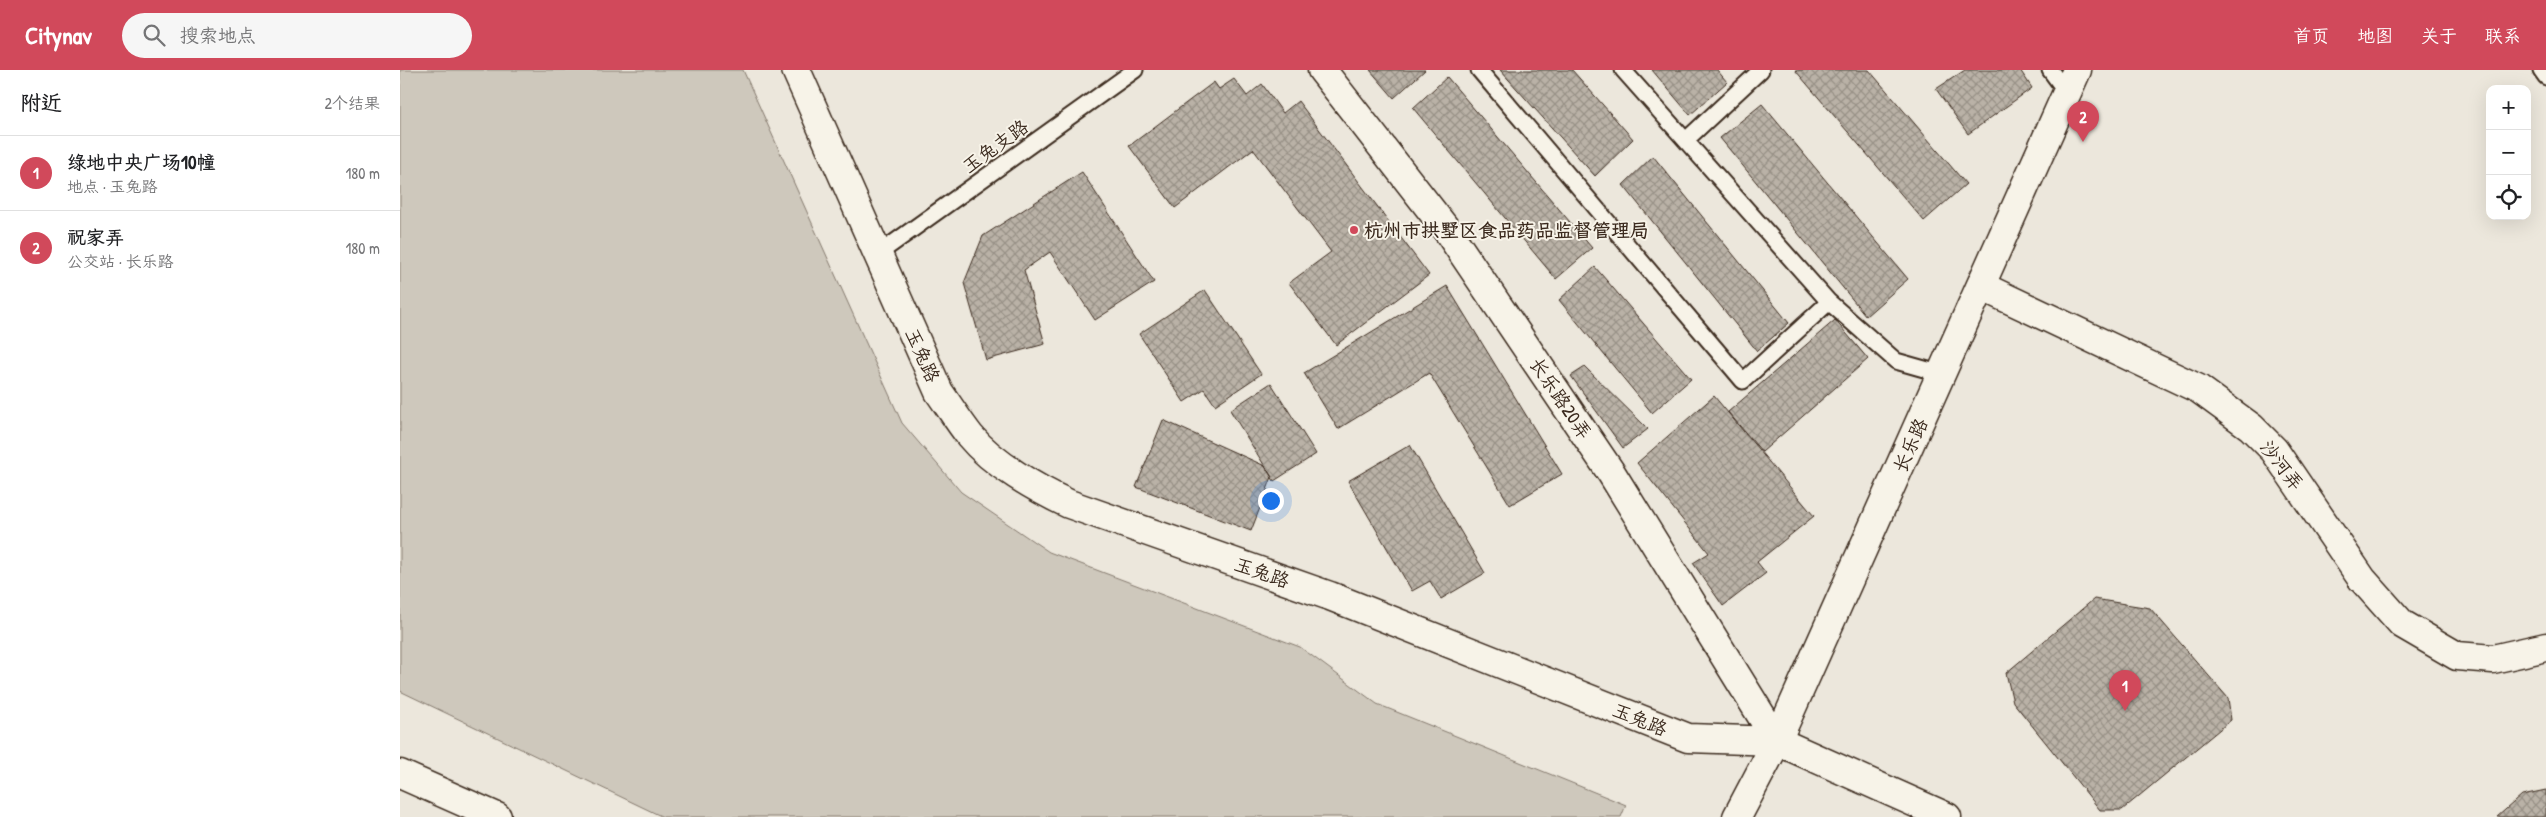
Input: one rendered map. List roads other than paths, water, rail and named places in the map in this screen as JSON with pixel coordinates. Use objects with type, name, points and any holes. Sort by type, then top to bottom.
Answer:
[{"type":"street","name":"玉兔路","points":[[796,70],[939,392],[971,437],[1011,472],[1042,491],[1069,504],[1330,596],[1688,738],[1777,741],[1947,817]]},
{"type":"street","name":"长乐路20弄","points":[[1322,70],[1449,233],[1612,474],[1777,741]]},
{"type":"street","name":"长乐路","points":[[1737,817],[1777,741],[2072,81]]},
{"type":"street","name":"沙河弄","points":[[1981,286],[2200,389],[2251,428],[2274,450],[2362,579],[2402,624],[2458,656],[2493,659],[2546,647]]},
{"type":"street","points":[[400,774],[497,817]]},
{"type":"lane","name":"玉兔支路","points":[[878,254],[1135,70]]},
{"type":"lane","points":[[1478,70],[1743,380],[1829,302]]},
{"type":"lane","points":[[1623,70],[1829,302],[1896,361],[1942,374]]},
{"type":"lane","points":[[1686,140],[1761,70]]},
{"type":"lane","points":[[2050,70],[2072,81]]},
{"type":"lane","points":[[2541,70],[2546,77]]},
{"type":"place","name":"祝家弄","points":[[2083,142]]},
{"type":"place","name":"杭州市拱墅区食品药品监督管理局","points":[[1354,230]]},
{"type":"place","name":"绿地中央广场10幢","points":[[2125,711]]}]
